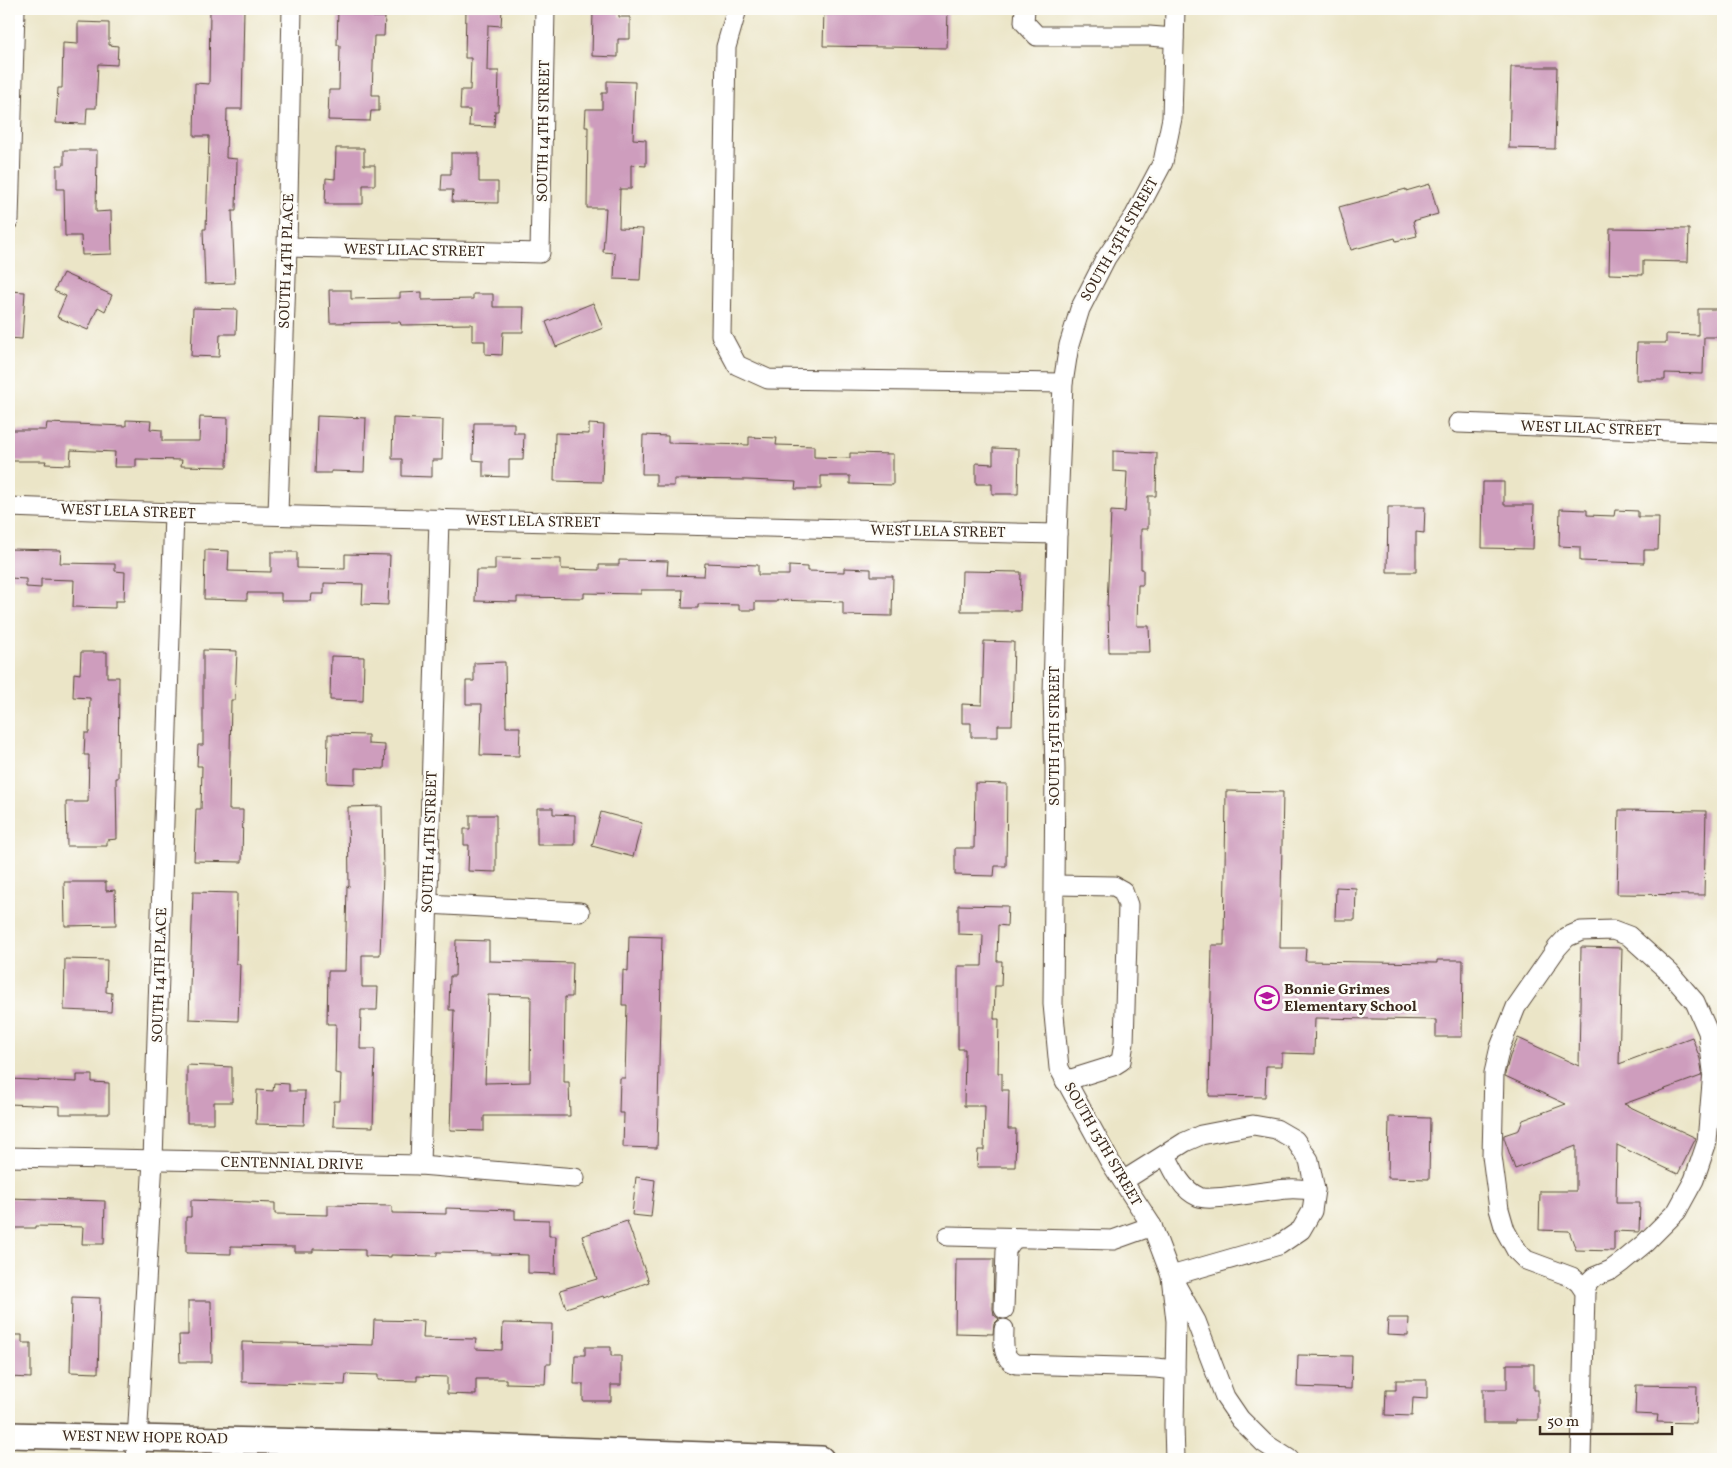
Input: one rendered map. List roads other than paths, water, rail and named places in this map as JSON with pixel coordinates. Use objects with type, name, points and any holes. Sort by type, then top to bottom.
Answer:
[{"type":"main road","name":"WEST NEW HOPE ROAD","points":[[9,1435],[137,1448],[821,1459]]},
{"type":"street","points":[[9,220],[15,9]]},
{"type":"street","name":"SOUTH 14TH PLACE","points":[[278,514],[287,247],[292,9]]},
{"type":"street","name":"SOUTH 14TH STREET","points":[[540,252],[545,9]]},
{"type":"street","points":[[736,9],[726,47],[721,335],[737,364],[768,380],[1063,383]]},
{"type":"street","points":[[1025,9],[1024,22],[1037,36],[1149,36],[1174,38]]},
{"type":"street","name":"SOUTH 13TH STREET","points":[[1174,9],[1172,118],[1163,162],[1134,215],[1106,258],[1080,308],[1069,346],[1063,383],[1053,694],[1055,885],[1053,1004],[1059,1068],[1109,1160],[1152,1226],[1171,1276],[1176,1321],[1175,1459]]},
{"type":"street","name":"WEST LILAC STREET","points":[[287,247],[540,252]]},
{"type":"street","name":"WEST LILAC STREET","points":[[1458,423],[1723,433]]},
{"type":"street","name":"WEST LELA STREET","points":[[9,507],[174,513],[1057,534]]},
{"type":"street","name":"SOUTH 14TH PLACE","points":[[137,1448],[153,1160],[174,513]]},
{"type":"street","name":"SOUTH 14TH STREET","points":[[420,1165],[439,519]]},
{"type":"street","points":[[1055,885],[1114,886],[1123,891],[1128,905],[1124,1042],[1121,1061],[1113,1066],[1066,1081]]},
{"type":"street","points":[[427,904],[580,912]]},
{"type":"street","points":[[1581,1459],[1585,1292],[1588,1283],[1594,1277],[1611,1270],[1622,1262],[1677,1210],[1694,1180],[1707,1142],[1713,1071],[1708,1032],[1695,1002],[1669,972],[1629,936],[1614,930],[1581,931],[1567,937],[1556,948],[1516,1007],[1500,1047],[1494,1073],[1492,1156],[1499,1209],[1504,1230],[1516,1250],[1526,1260],[1572,1276],[1585,1292]]},
{"type":"street","points":[[1123,1181],[1185,1142],[1201,1135],[1254,1126],[1276,1129],[1295,1140],[1308,1160],[1315,1190],[1312,1211],[1301,1230],[1279,1245],[1171,1276],[1196,1321],[1225,1397],[1240,1419],[1264,1443],[1289,1459]]},
{"type":"street","points":[[1166,1154],[1174,1173],[1186,1188],[1199,1197],[1216,1198],[1289,1189],[1315,1190]]},
{"type":"street","name":"CENTENNIAL DRIVE","points":[[9,1157],[420,1165],[575,1178]]},
{"type":"street","points":[[948,1236],[1113,1240],[1152,1226]]},
{"type":"street","points":[[1004,1309],[1006,1250],[1013,1240],[1018,1238]]},
{"type":"street","points":[[1004,1329],[1006,1356],[1011,1362],[1016,1364],[1175,1370]]},
{"type":"place","name":"Bonnie Grimes Elementary School","points":[[1267,998]]}]
